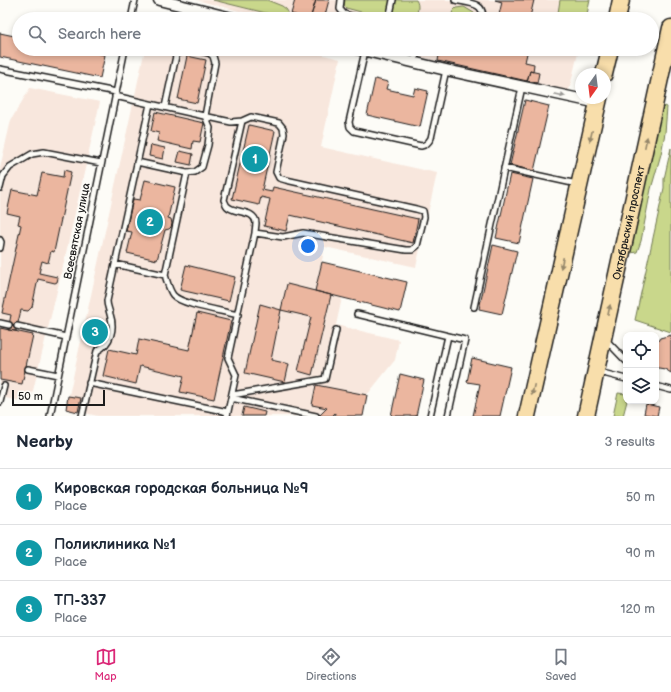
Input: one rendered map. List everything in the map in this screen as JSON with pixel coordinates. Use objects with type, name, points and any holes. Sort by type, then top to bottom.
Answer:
[{"type":"main road","points":[[618,12],[621,0]]},
{"type":"main road","name":"Октябрьский проспект","points":[[586,416],[671,28]]},
{"type":"main road","points":[[605,68],[608,56]]},
{"type":"main road","points":[[528,416],[597,104]]},
{"type":"street","points":[[159,0],[208,12]]},
{"type":"street","points":[[388,56],[522,87],[575,97]]},
{"type":"lane","points":[[132,12],[135,0]]},
{"type":"lane","points":[[341,0],[340,9],[342,12]]},
{"type":"lane","points":[[390,12],[393,0]]},
{"type":"lane","points":[[455,0],[481,7],[483,12]]},
{"type":"lane","name":"Всесвятская улица","points":[[50,416],[123,56]]},
{"type":"lane","points":[[165,107],[176,56]]},
{"type":"lane","points":[[137,162],[186,173],[195,172],[202,167],[208,145],[210,128],[204,116],[215,63],[213,56]]},
{"type":"lane","points":[[361,56],[349,122],[350,127],[354,131],[421,146],[425,145],[431,138],[446,70]]},
{"type":"lane","points":[[415,56],[415,62]]},
{"type":"lane","points":[[0,69],[115,94],[150,104],[231,122],[242,121],[251,117],[279,123],[283,128],[284,134],[276,172],[279,178],[416,209],[422,211],[424,217],[417,246],[412,250],[303,233],[283,237],[255,232]]},
{"type":"lane","points":[[474,307],[522,87]]},
{"type":"lane","points":[[82,416],[97,351],[110,339],[113,324],[107,306],[107,301],[150,104]]},
{"type":"lane","points":[[89,383],[227,414],[236,375],[228,358],[256,222],[254,217],[233,210],[227,206],[224,200],[242,121]]},
{"type":"lane","points":[[0,188],[3,176],[10,166],[32,154],[44,152],[101,163]]},
{"type":"lane","points":[[504,168],[580,185]]},
{"type":"lane","points":[[186,173],[165,275],[172,294],[178,300],[188,304],[238,314]]},
{"type":"lane","points":[[0,240],[0,248]]},
{"type":"lane","points":[[115,264],[165,275]]},
{"type":"lane","points":[[357,314],[466,340],[448,416]]},
{"type":"lane","points":[[0,323],[9,325]]},
{"type":"lane","points":[[17,326],[66,337]]},
{"type":"lane","points":[[231,396],[325,378],[336,330]]},
{"type":"lane","points":[[430,416],[448,336]]},
{"type":"lane","points":[[603,337],[623,358]]},
{"type":"lane","points":[[28,368],[58,374]]},
{"type":"lane","points":[[596,371],[623,378]]},
{"type":"lane","points":[[0,402],[4,386]]},
{"type":"lane","points":[[659,387],[671,390]]},
{"type":"lane","points":[[231,396],[316,416]]},
{"type":"shaded area","points":[[196,0],[590,0],[587,12],[243,12]]},
{"type":"shaded area","points":[[143,56],[328,56],[340,59],[321,147],[437,173],[416,267],[325,247],[315,291],[342,298],[336,325],[399,340],[395,360],[367,395],[363,416],[98,416],[66,409]]},
{"type":"shaded area","points":[[415,56],[577,56],[569,91]]},
{"type":"shaded area","points":[[30,88],[100,102],[30,403],[0,397],[0,168],[11,120]]},
{"type":"green space","points":[[213,0],[267,0],[282,6],[288,12],[262,12]]},
{"type":"green space","points":[[345,0],[391,0],[388,12],[361,12],[346,8],[344,6]]},
{"type":"green space","points":[[395,0],[416,0],[417,2],[417,12],[393,12]]},
{"type":"green space","points":[[560,0],[590,0],[587,12],[558,12]]},
{"type":"green space","points":[[464,7],[472,12],[453,12],[456,8]]},
{"type":"green space","points":[[665,106],[667,107],[665,133],[661,154],[651,189],[641,241],[637,252],[630,253],[627,249],[657,114]]},
{"type":"green space","points":[[671,148],[671,332],[635,320],[664,188],[664,179]]},
{"type":"green space","points":[[618,393],[623,394],[623,404],[626,404],[623,416],[613,416]]},
{"type":"building","points":[[295,0],[316,0],[312,12],[292,12]]},
{"type":"building","points":[[316,0],[329,0],[326,12],[312,12]]},
{"type":"building","points":[[495,0],[534,0],[531,12],[500,12],[502,2]]},
{"type":"building","points":[[0,33],[12,36],[12,56],[105,56],[100,78],[0,57]]},
{"type":"building","points":[[187,56],[206,60],[197,103],[178,99]]},
{"type":"building","points":[[439,56],[526,56],[525,62],[534,64],[533,72],[530,71],[527,81],[438,61]]},
{"type":"building","points":[[530,71],[539,73],[537,83],[527,81]]},
{"type":"building","points":[[375,79],[388,82],[386,89],[413,95],[415,88],[428,91],[420,127],[367,115]]},
{"type":"building","points":[[525,100],[549,106],[534,171],[510,165]]},
{"type":"building","points":[[155,112],[204,123],[200,142],[193,141],[192,149],[157,141],[159,133],[151,131]]},
{"type":"building","points":[[249,125],[275,131],[262,190],[272,192],[273,187],[418,219],[413,243],[290,215],[286,231],[264,226],[270,199],[261,197],[259,205],[232,199]]},
{"type":"building","points":[[151,145],[165,148],[163,159],[149,156]]},
{"type":"building","points":[[180,151],[193,154],[191,165],[177,162]]},
{"type":"building","points":[[64,170],[71,172],[54,252],[51,251],[48,263],[42,261],[39,273],[57,277],[57,282],[55,283],[38,279],[32,307],[28,311],[21,310],[16,331],[8,330],[11,315],[2,313],[21,225],[18,224],[20,216],[7,213],[12,190],[37,195],[42,173],[63,177]]},
{"type":"building","points":[[510,174],[533,179],[519,243],[496,238]]},
{"type":"building","points":[[145,180],[175,187],[168,218],[171,219],[172,224],[169,229],[165,230],[157,260],[127,253],[132,232],[126,231],[133,199],[140,200]]},
{"type":"building","points":[[493,245],[517,251],[502,314],[479,309]]},
{"type":"building","points":[[322,262],[407,282],[400,312],[315,291]]},
{"type":"building","points":[[186,265],[235,277],[229,301],[180,290]]},
{"type":"building","points":[[287,284],[331,295],[312,375],[298,371],[311,317],[281,310]]},
{"type":"building","points":[[260,304],[281,310],[271,360],[289,364],[285,382],[245,373]]},
{"type":"building","points":[[197,313],[231,321],[214,399],[180,392],[184,376],[140,366],[136,384],[103,376],[109,349],[136,355],[139,339],[189,350]]},
{"type":"building","points":[[88,324],[105,327],[103,341],[85,338]]},
{"type":"building","points":[[0,328],[33,335],[22,384],[0,380]]},
{"type":"building","points":[[671,335],[671,373],[665,369],[659,368],[660,338]]},
{"type":"building","points":[[472,358],[511,367],[500,416],[473,416],[480,384],[467,382]]},
{"type":"building","points":[[400,374],[424,380],[416,416],[391,416]]},
{"type":"building","points":[[316,385],[367,395],[363,416],[335,416],[335,413],[332,416],[319,416],[327,408],[312,405]]},
{"type":"building","points":[[68,396],[81,398],[78,412],[66,409]]},
{"type":"building","points":[[646,404],[659,407],[657,416],[644,414]]},
{"type":"building","points":[[244,407],[265,412],[264,416],[242,416]]},
{"type":"place","name":"Кировская городская больница №9","points":[[255,159]]},
{"type":"place","name":"Поликлиника №1","points":[[150,222]]},
{"type":"place","name":"ТП-337","points":[[95,332]]}]
